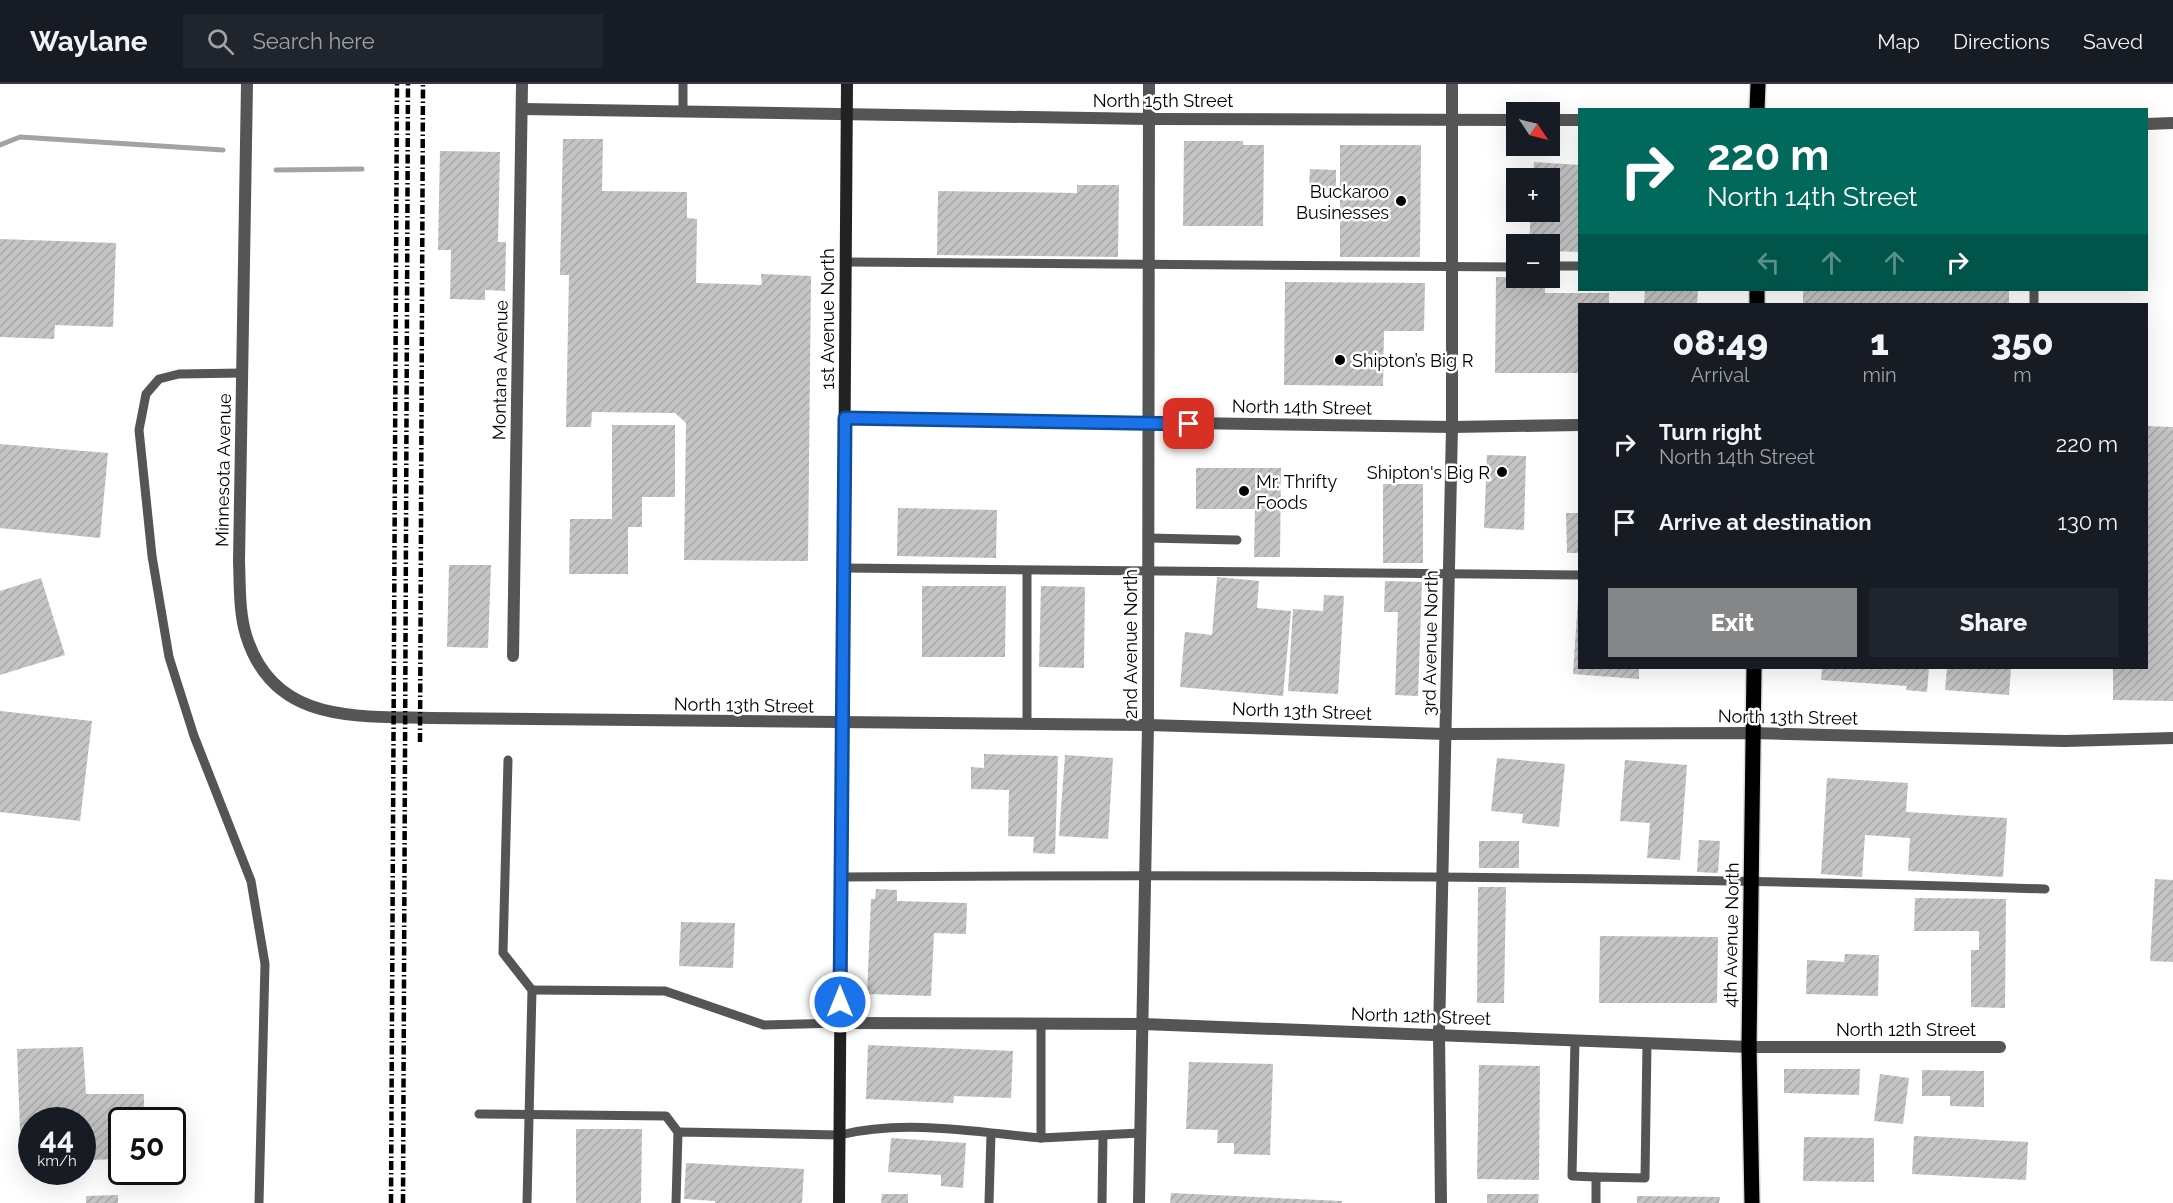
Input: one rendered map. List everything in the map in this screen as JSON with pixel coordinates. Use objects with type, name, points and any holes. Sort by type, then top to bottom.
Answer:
[{"type":"main road","name":"1st Avenue North","points":[[839,1203],[847,84]]},
{"type":"main road","points":[[1757,108],[1758,84]]},
{"type":"main road","name":"4th Avenue North","points":[[1752,1203],[1749,1047],[1754,669]]},
{"type":"street","name":"Minnesota Avenue","points":[[247,84],[239,561],[241,608],[246,634],[254,654],[275,685],[292,699],[309,707],[354,716],[431,718]]},
{"type":"street","name":"Montana Avenue","points":[[513,656],[522,84]]},
{"type":"street","name":"2nd Avenue North","points":[[1139,1203],[1148,725],[1149,84]]},
{"type":"street","name":"3rd Avenue North","points":[[1441,1203],[1439,1034],[1452,427],[1452,84]]},
{"type":"street","name":"North 15th Street","points":[[522,109],[1150,119],[1506,120]]},
{"type":"street","points":[[1560,120],[1578,120]]},
{"type":"street","points":[[2148,124],[2173,123]]},
{"type":"street","name":"North 14th Street","points":[[845,418],[1452,427],[1578,426]]},
{"type":"street","name":"North 13th Street","points":[[431,718],[842,724],[1148,725],[1446,734],[1753,733],[2065,741],[2173,738]]},
{"type":"street","name":"North 12th Street","points":[[840,1023],[1143,1024],[1749,1047],[2000,1047]]},
{"type":"lane","points":[[683,84],[683,111]]},
{"type":"lane","points":[[846,262],[1506,267]]},
{"type":"lane","points":[[1560,266],[1578,266]]},
{"type":"lane","points":[[243,373],[179,374],[159,379],[146,393],[139,430],[152,556],[169,657],[194,736],[251,881],[266,964],[259,1203]]},
{"type":"lane","points":[[1148,538],[1237,540]]},
{"type":"lane","points":[[844,568],[1148,573],[1578,575]]},
{"type":"lane","points":[[1027,570],[1027,724]]},
{"type":"lane","points":[[508,760],[503,953],[532,990],[527,1203]]},
{"type":"lane","points":[[842,877],[1145,874],[1443,879],[1751,880],[2044,889]]},
{"type":"lane","points":[[532,990],[665,991],[764,1025],[840,1023]]},
{"type":"lane","points":[[1041,1024],[1041,1138]]},
{"type":"lane","points":[[1575,1040],[1572,1176],[1645,1178],[1647,1043]]},
{"type":"lane","points":[[479,1114],[666,1116],[678,1132],[676,1203]]},
{"type":"lane","points":[[678,1132],[840,1135],[865,1129],[943,1129],[1041,1138],[1140,1133]]},
{"type":"lane","points":[[989,1203],[991,1134]]},
{"type":"lane","points":[[1101,1203],[1103,1135]]},
{"type":"lane","points":[[1596,1177],[1596,1203]]},
{"type":"building","points":[[563,139],[603,139],[602,191],[687,192],[687,218],[697,219],[696,283],[762,285],[761,274],[811,276],[808,561],[684,560],[686,423],[675,413],[592,412],[591,427],[566,427],[569,275],[560,275]]},
{"type":"building","points":[[1184,141],[1243,141],[1243,145],[1264,145],[1263,226],[1183,226]]},
{"type":"building","points":[[1340,145],[1421,145],[1420,257],[1340,257]]},
{"type":"building","points":[[440,151],[500,152],[498,242],[506,242],[505,291],[485,290],[485,300],[450,299],[451,250],[438,250]]},
{"type":"building","points":[[1534,162],[1578,165],[1578,252],[1560,251],[1560,234],[1530,234],[1530,222],[1560,222],[1560,168],[1534,168]]},
{"type":"building","points":[[1310,169],[1336,170],[1336,190],[1309,189]]},
{"type":"building","points":[[1077,185],[1119,185],[1118,257],[937,255],[938,191],[1077,193]]},
{"type":"building","points":[[0,239],[116,243],[113,327],[55,325],[54,339],[0,337]]},
{"type":"building","points":[[1496,277],[1506,277],[1506,288],[1545,288],[1545,293],[1609,293],[1609,303],[1578,303],[1578,373],[1495,373]]},
{"type":"building","points":[[1285,282],[1425,283],[1424,331],[1384,331],[1383,386],[1284,385]]},
{"type":"building","points":[[1645,291],[1698,291],[1697,303],[1644,303]]},
{"type":"building","points":[[1803,291],[2009,291],[2009,303],[1803,303]]},
{"type":"building","points":[[612,425],[675,425],[675,497],[642,497],[642,527],[628,527],[628,574],[569,574],[570,519],[612,519]]},
{"type":"building","points":[[2148,426],[2173,427],[2173,701],[2113,700],[2113,669],[2148,669]]},
{"type":"building","points":[[0,444],[108,453],[100,538],[0,528]]},
{"type":"building","points":[[1487,455],[1526,456],[1524,530],[1484,528]]},
{"type":"building","points":[[1196,468],[1281,468],[1280,557],[1254,557],[1255,509],[1196,509]]},
{"type":"building","points":[[1383,484],[1423,484],[1423,563],[1383,563]]},
{"type":"building","points":[[898,508],[997,510],[996,558],[897,556]]},
{"type":"building","points":[[1566,513],[1578,513],[1578,553],[1567,553]]},
{"type":"building","points":[[449,565],[491,565],[488,648],[447,647]]},
{"type":"building","points":[[1217,577],[1259,581],[1257,608],[1291,611],[1283,696],[1180,687],[1185,632],[1212,635]]},
{"type":"building","points":[[41,578],[65,655],[0,675],[0,591]]},
{"type":"building","points":[[1385,581],[1422,582],[1418,696],[1395,695],[1398,612],[1384,612]]},
{"type":"building","points":[[922,586],[1006,586],[1005,657],[922,657]]},
{"type":"building","points":[[1041,586],[1085,587],[1084,668],[1039,667]]},
{"type":"building","points":[[1324,595],[1344,596],[1338,694],[1288,691],[1293,609],[1323,611]]},
{"type":"building","points":[[1578,598],[1578,669],[1639,669],[1639,679],[1573,674]]},
{"type":"building","points":[[1822,669],[1929,669],[1927,692],[1906,690],[1907,686],[1821,680]]},
{"type":"building","points":[[1947,669],[2011,669],[2009,695],[1945,690]]},
{"type":"building","points":[[0,711],[92,721],[80,821],[0,812]]},
{"type":"building","points":[[984,754],[1058,756],[1055,854],[1033,853],[1034,837],[1008,836],[1009,790],[971,789],[971,767],[984,768]]},
{"type":"building","points":[[1065,755],[1113,758],[1108,839],[1059,836]]},
{"type":"building","points":[[1497,758],[1565,764],[1559,827],[1522,823],[1523,814],[1491,811]]},
{"type":"building","points":[[1625,760],[1687,765],[1680,860],[1647,858],[1650,823],[1620,821]]},
{"type":"building","points":[[1827,778],[1908,783],[1906,812],[2007,818],[2003,877],[1908,871],[1910,838],[1865,835],[1862,877],[1821,874]]},
{"type":"building","points":[[1699,840],[1720,841],[1718,873],[1697,872]]},
{"type":"building","points":[[1479,841],[1519,841],[1519,868],[1479,868]]},
{"type":"building","points":[[2155,879],[2173,880],[2173,962],[2150,961]]},
{"type":"building","points":[[1478,887],[1506,887],[1504,1003],[1477,1003]]},
{"type":"building","points":[[876,889],[897,890],[897,901],[967,903],[966,934],[934,933],[931,996],[867,994],[871,899],[875,899]]},
{"type":"building","points":[[1915,898],[2006,899],[2005,1008],[1971,1007],[1971,950],[1979,950],[1979,931],[1914,931]]},
{"type":"building","points":[[681,922],[735,923],[733,968],[679,966]]},
{"type":"building","points":[[1600,936],[1718,937],[1717,1003],[1599,1003]]},
{"type":"building","points":[[1845,954],[1879,955],[1878,996],[1806,994],[1807,960],[1844,962]]},
{"type":"building","points":[[868,1045],[1013,1051],[1011,1098],[954,1096],[953,1103],[866,1099]]},
{"type":"building","points":[[83,1047],[86,1094],[144,1094],[144,1107],[108,1107],[108,1159],[96,1160],[96,1107],[19,1107],[17,1049]]},
{"type":"building","points":[[1189,1062],[1273,1064],[1270,1155],[1234,1154],[1234,1143],[1217,1143],[1218,1130],[1186,1129]]},
{"type":"building","points":[[1479,1065],[1540,1066],[1539,1180],[1477,1179]]},
{"type":"building","points":[[1784,1069],[1860,1069],[1859,1095],[1784,1093]]},
{"type":"building","points":[[1922,1070],[1984,1071],[1984,1107],[1950,1106],[1950,1096],[1922,1096]]},
{"type":"building","points":[[1880,1074],[1909,1078],[1903,1124],[1874,1121]]},
{"type":"building","points":[[576,1129],[642,1129],[641,1203],[576,1203]]},
{"type":"building","points":[[1914,1136],[2028,1142],[2026,1180],[1912,1174]]},
{"type":"building","points":[[1804,1137],[1874,1138],[1874,1182],[1803,1181]]},
{"type":"building","points":[[891,1138],[966,1143],[963,1188],[941,1186],[941,1175],[888,1172]]},
{"type":"building","points":[[686,1163],[804,1169],[802,1203],[715,1203],[715,1201],[684,1199]]},
{"type":"building","points":[[1171,1193],[1342,1201],[1342,1203],[1170,1203]]},
{"type":"building","points":[[882,1194],[908,1194],[908,1203],[881,1203]]},
{"type":"building","points":[[1487,1194],[1539,1194],[1538,1203],[1487,1203]]},
{"type":"building","points":[[118,1195],[118,1203],[86,1203],[86,1196]]},
{"type":"building","points":[[1637,1196],[1720,1197],[1719,1203],[1637,1203]]},
{"type":"waterway","points":[[0,145],[20,137],[223,150]]},
{"type":"waterway","points":[[276,170],[362,169]]},
{"type":"railway","points":[[391,1203],[397,84]]},
{"type":"railway","points":[[403,1203],[408,84]]},
{"type":"railway","points":[[420,742],[423,84]]},
{"type":"place","name":"Buckaroo Businesses","points":[[1401,201]]},
{"type":"place","name":"Shipton’s Big R","points":[[1340,360]]},
{"type":"place","name":"Shipton's Big R","points":[[1502,472]]},
{"type":"place","name":"Mr. Thrifty Foods","points":[[1244,491]]},
{"type":"route","points":[[840,1002],[845,418],[1189,424]]}]
